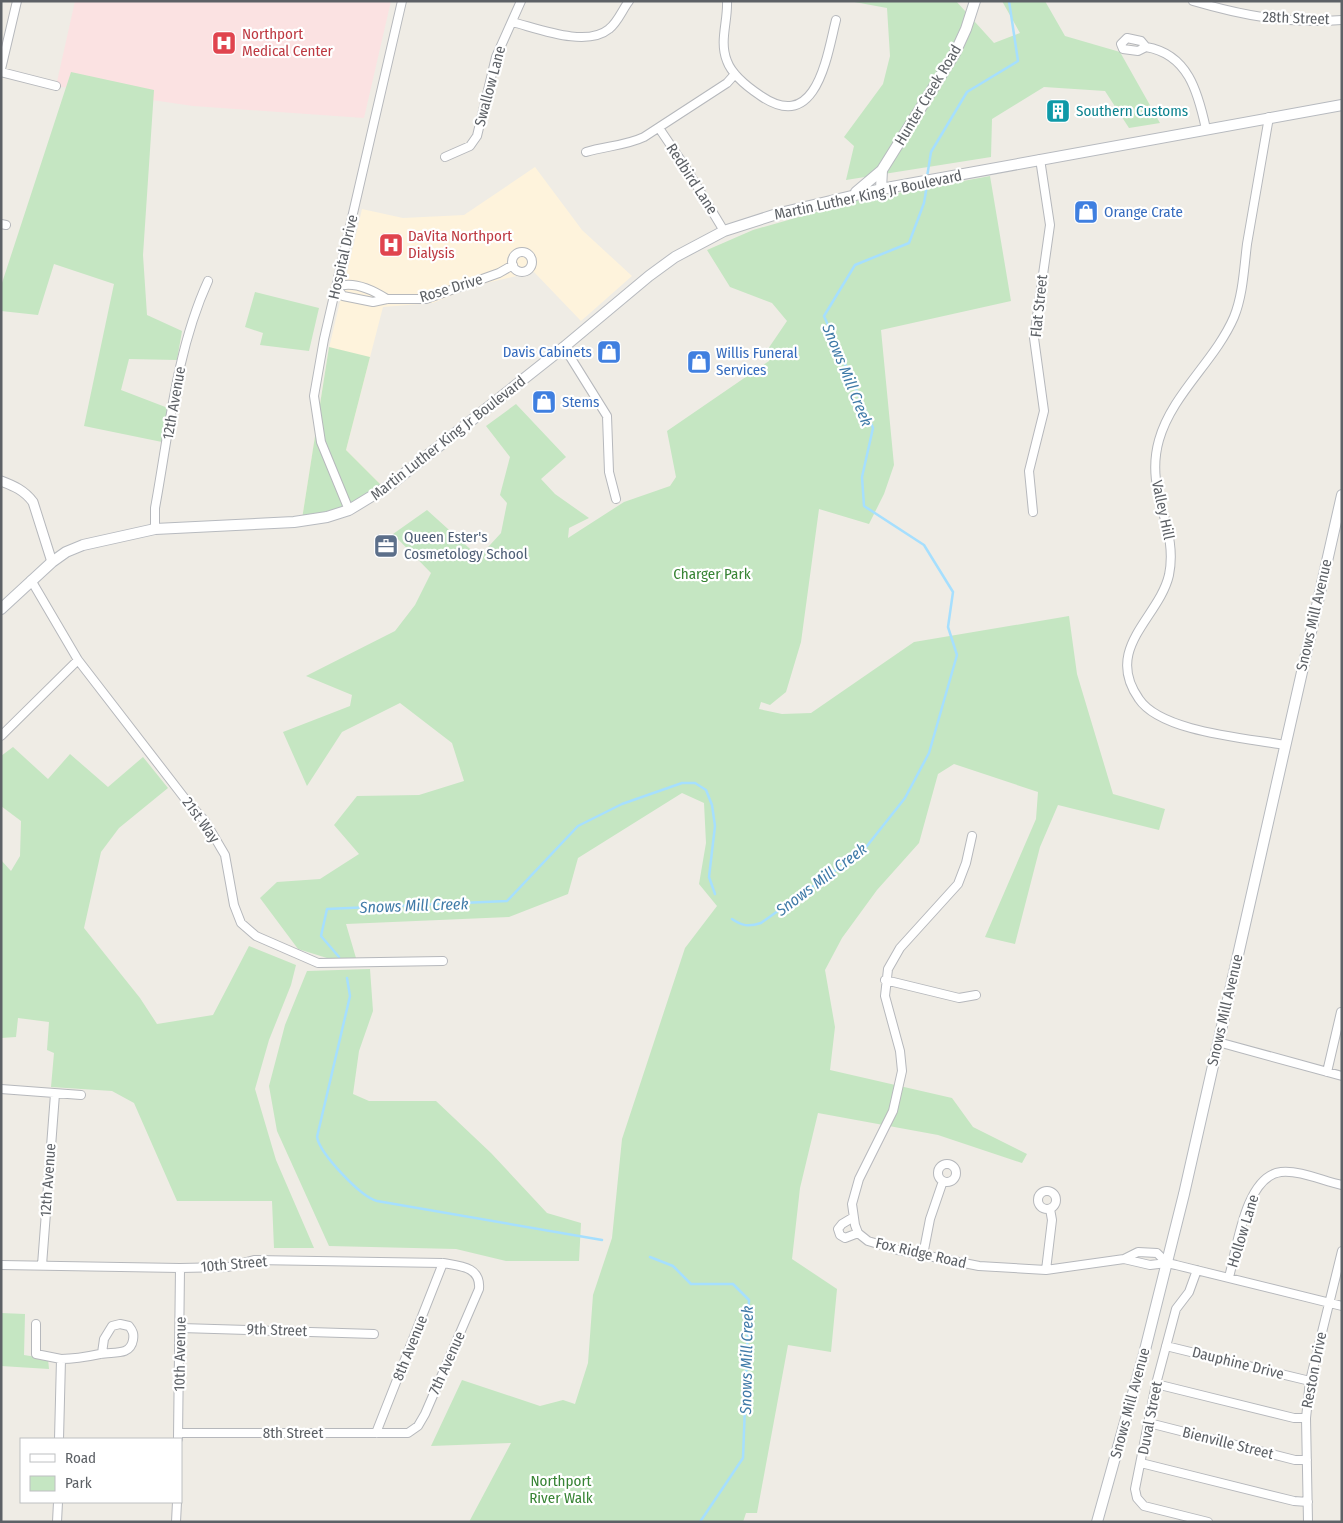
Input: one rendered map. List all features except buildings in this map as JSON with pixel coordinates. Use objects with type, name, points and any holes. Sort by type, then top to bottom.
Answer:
[{"type":"main road","name":"Hunter Creek Road","points":[[881,189],[882,170],[954,53],[966,29],[975,1]]},
{"type":"main road","name":"Martin Luther King Jr Boulevard","points":[[1,609],[52,562],[66,552],[83,545],[155,528],[294,522],[327,517],[349,510],[390,485],[668,262],[724,231],[780,213],[904,184],[1342,105]]},
{"type":"main road","points":[[852,196],[882,170]]},
{"type":"main road","name":"Snows Mill Avenue","points":[[1097,1522],[1167,1263],[1342,495]]},
{"type":"street","points":[[1,69],[17,1]]},
{"type":"street","name":"Hospital Drive","points":[[349,510],[321,442],[314,396],[336,287],[402,1]]},
{"type":"street","name":"Swallow Lane","points":[[445,157],[470,146],[478,136],[496,57],[521,1]]},
{"type":"street","points":[[512,22],[570,36],[590,37],[609,29],[629,1]]},
{"type":"street","points":[[727,1],[723,48],[727,63],[735,74],[755,92],[776,104],[788,105],[799,102],[816,88],[822,78],[836,20]]},
{"type":"street","name":"28th Street","points":[[1193,1],[1233,13],[1282,21],[1342,20]]},
{"type":"street","points":[[1146,47],[1162,52],[1179,62],[1191,78],[1199,97],[1206,129]]},
{"type":"street","points":[[1,72],[56,86]]},
{"type":"street","points":[[586,152],[632,143],[659,128],[727,83],[735,74]]},
{"type":"street","name":"Valley Hill","points":[[1269,117],[1234,315],[1215,349],[1166,422],[1159,440],[1155,459],[1155,478],[1169,536],[1171,562],[1166,585],[1136,632],[1131,646],[1129,671],[1132,686],[1139,700],[1160,718],[1180,726],[1285,745]]},
{"type":"street","name":"Redbird Lane","points":[[659,128],[724,231]]},
{"type":"street","name":"Flat Street","points":[[1032,512],[1029,471],[1044,411],[1034,338],[1050,225],[1040,158]]},
{"type":"street","name":"Rose Drive","points":[[387,299],[375,291],[346,283],[336,287],[343,296],[373,302],[387,299],[426,298],[499,273],[513,265]]},
{"type":"street","name":"12th Avenue","points":[[155,528],[155,508],[183,355],[196,308],[208,280]]},
{"type":"street","points":[[564,347],[607,416],[609,472],[616,499]]},
{"type":"street","points":[[1,481],[19,488],[33,502],[52,562]]},
{"type":"street","name":"21st Way","points":[[31,580],[78,660],[186,800],[205,820],[225,855],[234,904],[241,923],[256,936],[318,963],[443,961]]},
{"type":"street","points":[[1,736],[78,660]]},
{"type":"street","name":"Fox Ridge Road","points":[[972,836],[966,863],[958,884],[893,957],[885,980],[885,996],[900,1051],[902,1071],[893,1111],[859,1179],[852,1204],[852,1218],[858,1233],[868,1241],[923,1255],[979,1266],[1046,1270],[1124,1259],[1138,1252],[1157,1253],[1167,1263]]},
{"type":"street","points":[[885,980],[959,998],[976,995]]},
{"type":"street","points":[[1327,1072],[1341,1012]]},
{"type":"street","points":[[1218,1042],[1342,1076]]},
{"type":"street","points":[[1,1090],[81,1095]]},
{"type":"street","name":"12th Avenue","points":[[42,1265],[55,1094]]},
{"type":"street","name":"Hollow Lane","points":[[1229,1278],[1251,1196],[1262,1181],[1270,1175],[1290,1172],[1342,1185]]},
{"type":"street","points":[[923,1255],[930,1219],[943,1181]]},
{"type":"street","points":[[1046,1270],[1052,1220],[1050,1209]]},
{"type":"street","points":[[852,1218],[838,1229],[840,1235],[845,1238],[858,1233]]},
{"type":"street","name":"Reston Drive","points":[[1308,1522],[1306,1418],[1310,1381],[1342,1251]]},
{"type":"street","name":"Fox Ridge Road","points":[[1124,1259],[1150,1266],[1167,1263]]},
{"type":"street","name":"10th Street","points":[[1,1265],[180,1268],[228,1267],[254,1260],[443,1263],[466,1266],[474,1271],[480,1280],[480,1289]]},
{"type":"street","name":"8th Avenue","points":[[376,1433],[443,1263]]},
{"type":"street","points":[[1167,1263],[1342,1306]]},
{"type":"street","name":"10th Avenue","points":[[178,1436],[181,1328],[180,1268]]},
{"type":"street","name":"Duval Street","points":[[1197,1270],[1189,1292],[1176,1309],[1156,1384],[1135,1489],[1137,1498],[1144,1506],[1208,1522]]},
{"type":"street","name":"7th Avenue","points":[[408,1433],[418,1426],[425,1414],[480,1289]]},
{"type":"street","points":[[36,1324],[36,1354],[60,1360],[81,1359],[102,1353],[117,1353],[129,1349],[134,1335],[129,1326],[120,1324],[112,1326],[104,1338],[102,1353]]},
{"type":"street","name":"9th Street","points":[[181,1328],[374,1334]]},
{"type":"street","name":"Dauphine Drive","points":[[1166,1346],[1310,1381]]},
{"type":"street","points":[[59,1438],[60,1360]]},
{"type":"street","points":[[1156,1384],[1294,1418],[1306,1418]]},
{"type":"street","name":"Bienville Street","points":[[1149,1423],[1295,1460],[1307,1460]]},
{"type":"street","name":"8th Street","points":[[178,1436],[408,1433]]},
{"type":"street","points":[[1141,1463],[1294,1501],[1308,1502]]},
{"type":"street","points":[[56,1522],[58,1503]]},
{"type":"street","points":[[176,1522],[177,1503]]},
{"type":"shaded area","name":"Northport Medical Center","points":[[75,1],[391,1],[364,118],[193,106],[56,86]]},
{"type":"shaded area","points":[[535,167],[582,230],[632,276],[581,321],[534,272],[478,285],[433,303],[383,307],[346,450],[381,485],[302,519],[329,348],[362,209],[403,218],[464,215]]},
{"type":"green space","points":[[849,1],[956,1],[994,43],[1020,33],[1002,1],[1045,1],[1065,36],[1120,52],[1160,123],[1129,128],[1105,91],[1044,87],[992,119],[991,157],[846,180],[854,146],[844,137],[883,84],[890,56],[887,8]]},
{"type":"green space","points":[[71,72],[154,90],[143,255],[147,315],[182,331],[177,360],[129,359],[121,390],[168,408],[162,442],[84,426],[114,284],[54,264],[38,315],[1,311],[1,286]]},
{"type":"green space","points":[[990,176],[1011,301],[881,330],[894,465],[884,494],[869,524],[819,509],[801,642],[786,692],[770,705],[761,702],[759,709],[782,714],[811,713],[914,642],[1069,616],[1077,674],[1113,794],[1165,809],[1159,830],[1058,805],[1040,847],[1015,944],[985,937],[1036,819],[1038,792],[954,764],[938,774],[919,843],[877,890],[842,938],[825,970],[835,1027],[830,1070],[952,1098],[973,1127],[1027,1154],[1022,1163],[938,1135],[818,1113],[800,1188],[792,1259],[837,1289],[831,1352],[788,1345],[757,1513],[746,1513],[743,1522],[469,1522],[511,1443],[431,1446],[462,1380],[540,1406],[563,1400],[575,1404],[588,1363],[593,1295],[612,1238],[622,1139],[685,948],[717,906],[699,884],[706,843],[704,803],[682,793],[578,858],[568,894],[509,917],[346,924],[356,958],[327,958],[298,949],[260,898],[277,882],[320,879],[359,854],[334,825],[357,796],[419,795],[464,781],[452,743],[400,703],[342,732],[307,786],[283,732],[350,706],[352,695],[306,676],[395,631],[415,605],[431,573],[393,534],[427,510],[479,557],[501,533],[507,503],[500,495],[510,457],[486,426],[516,404],[566,457],[541,479],[555,494],[589,518],[569,528],[568,538],[624,502],[670,486],[676,477],[667,431],[769,361],[768,349],[787,321],[772,303],[730,287],[707,250],[753,230],[855,201]]},
{"type":"green space","points":[[255,292],[319,308],[309,351],[260,345],[263,333],[245,327]]},
{"type":"green space","points":[[329,347],[370,357],[346,450],[381,485],[335,518],[302,519]]},
{"type":"green space","points":[[13,747],[48,779],[70,754],[108,787],[143,757],[168,788],[119,828],[101,852],[84,928],[140,998],[157,1024],[213,1015],[249,946],[296,965],[291,985],[269,1040],[255,1089],[276,1160],[314,1248],[274,1248],[272,1201],[177,1201],[134,1103],[112,1091],[51,1087],[54,1053],[47,1050],[49,1022],[18,1018],[16,1037],[1,1038],[1,860],[11,871],[20,856],[21,821],[1,806],[1,756]]},
{"type":"green space","points":[[370,969],[373,1011],[359,1051],[353,1094],[369,1101],[436,1101],[491,1153],[547,1213],[581,1223],[579,1261],[506,1261],[456,1249],[329,1246],[277,1131],[269,1086],[285,1025],[307,971]]},
{"type":"green space","points":[[1,1313],[25,1314],[24,1355],[48,1359],[49,1369],[1,1366]]},
{"type":"waterway","name":"Snows Mill Creek","points":[[927,177],[931,152],[967,92],[1018,61],[1009,1]]},
{"type":"waterway","name":"Snows Mill Creek","points":[[732,919],[746,925],[761,923],[863,851],[905,798],[929,753],[957,655],[948,627],[953,592],[924,545],[864,506],[862,477],[873,428],[824,316],[855,265],[909,243],[924,203],[927,185]]},
{"type":"waterway","name":"Snows Mill Creek","points":[[339,957],[321,936],[327,909],[507,901],[578,826],[622,804],[682,783],[695,783],[706,790],[712,805],[715,826],[709,877],[715,894]]},
{"type":"waterway","name":"Snows Mill Creek","points":[[347,978],[350,996],[317,1137],[325,1154],[342,1174],[361,1192],[377,1201],[602,1240]]},
{"type":"waterway","name":"Snows Mill Creek","points":[[650,1257],[673,1266],[691,1284],[733,1284],[749,1300],[743,1458],[700,1522]]},
{"type":"place","name":"Northport Medical Center","points":[[224,43]]},
{"type":"place","name":"Southern Customs","points":[[1058,111]]},
{"type":"place","name":"Orange Crate","points":[[1086,212]]},
{"type":"place","name":"DaVita Northport Dialysis","points":[[391,245]]},
{"type":"place","name":"Davis Cabinets","points":[[609,352]]},
{"type":"place","name":"Willis Funeral Services","points":[[699,362]]},
{"type":"place","name":"Stems","points":[[544,402]]},
{"type":"place","name":"Queen Ester's Cosmetology School","points":[[386,546]]},
{"type":"park label","name":"Charger Park","points":[[712,574]]},
{"type":"park label","name":"Northport River Walk","points":[[561,1490]]}]
